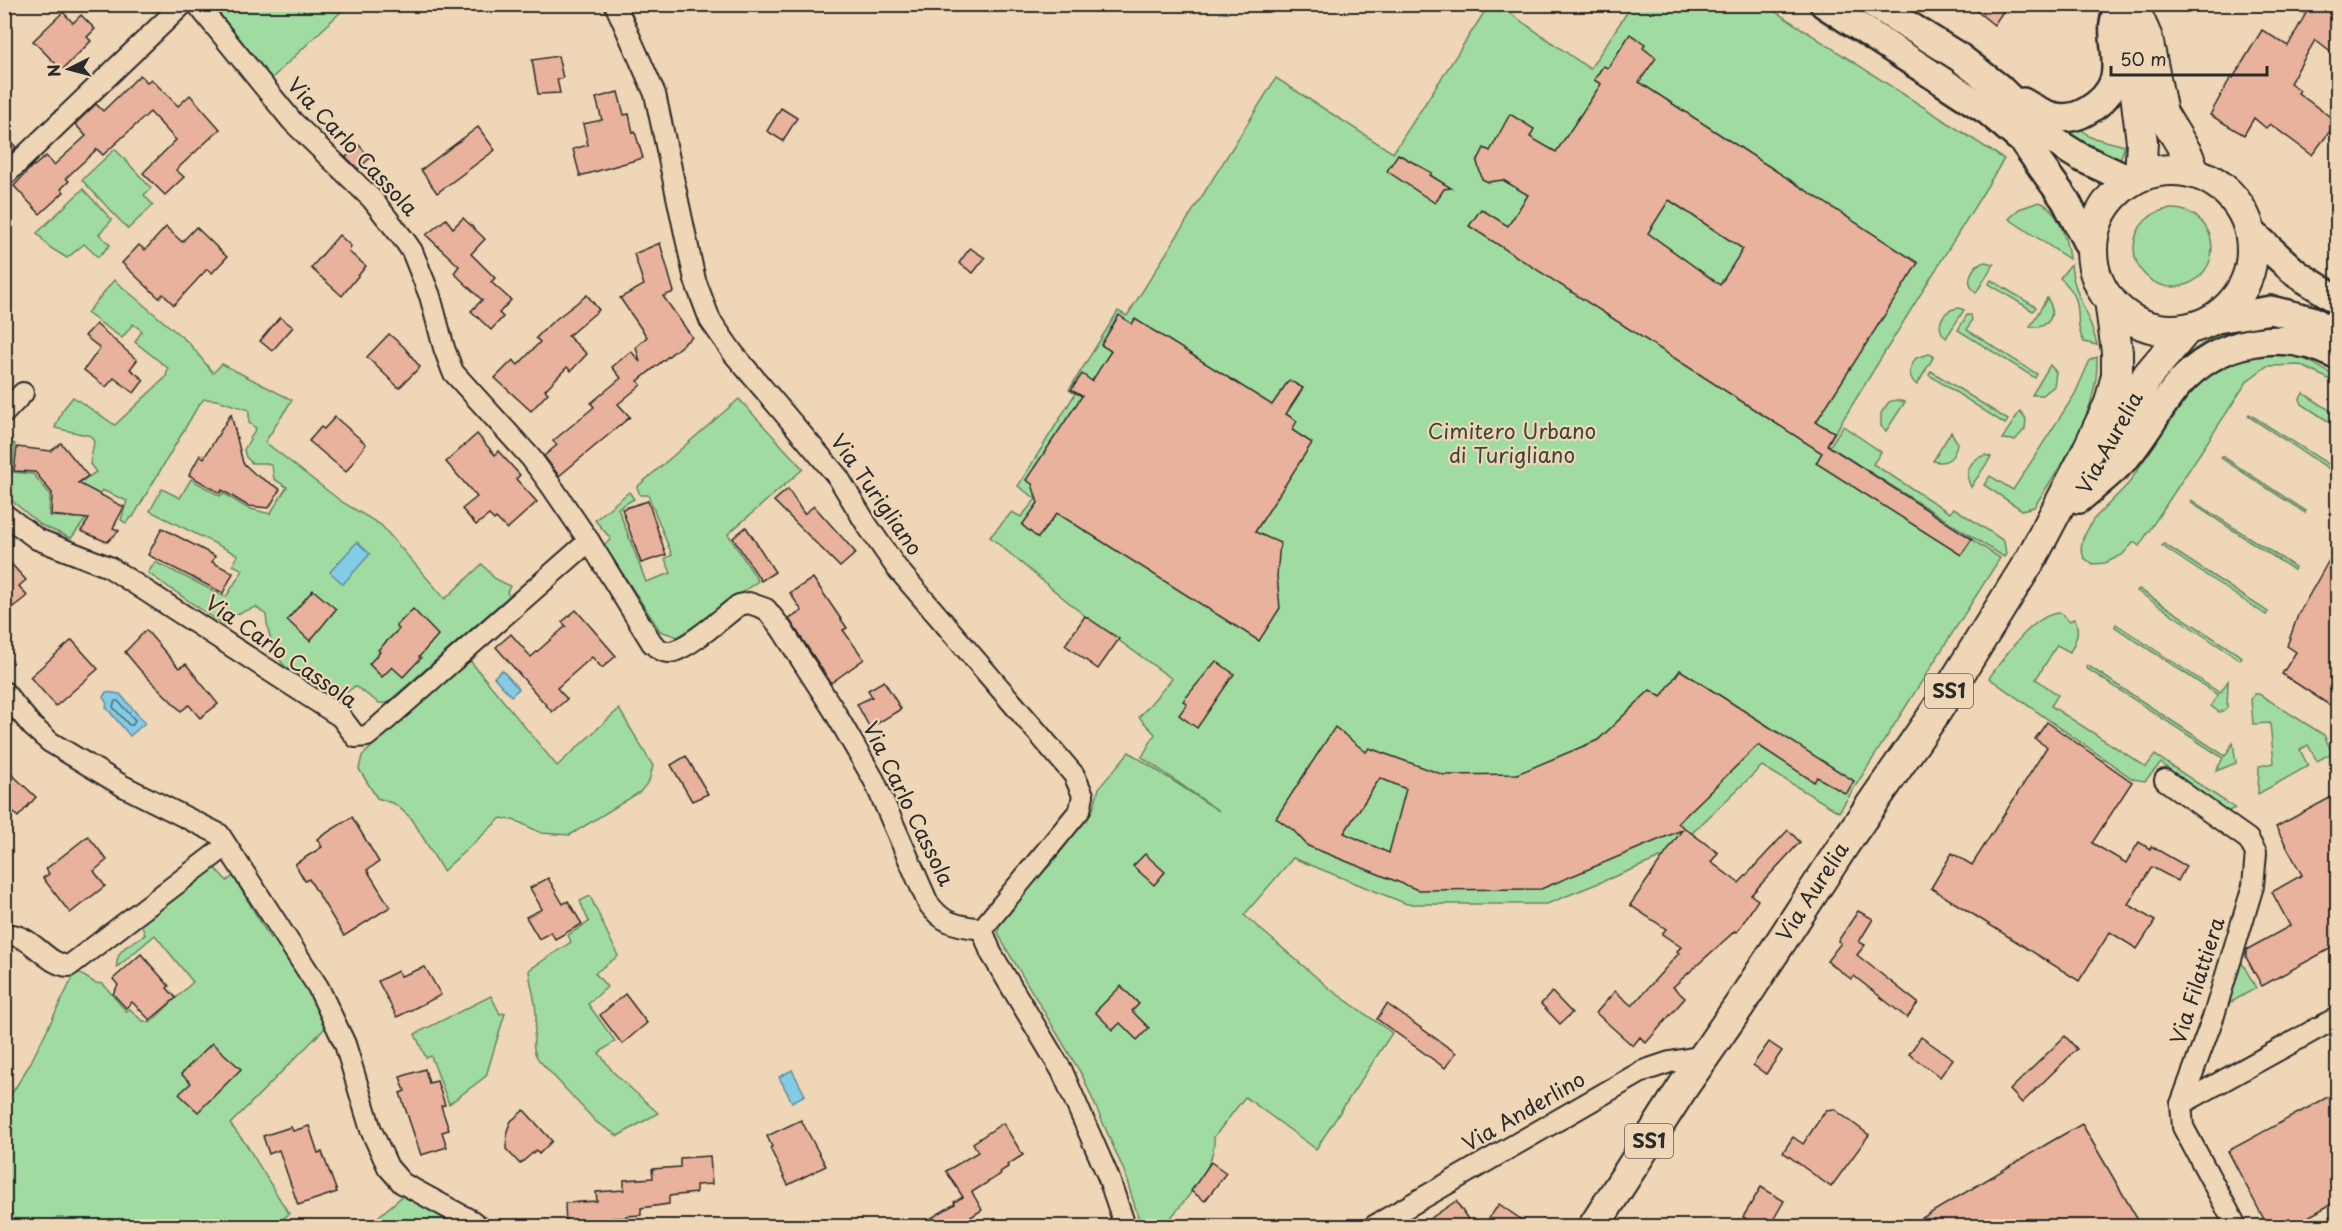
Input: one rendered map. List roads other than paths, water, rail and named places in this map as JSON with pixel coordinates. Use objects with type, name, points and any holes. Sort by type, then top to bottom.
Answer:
[{"type":"main road","points":[[1824,4],[1988,111],[2023,141],[2066,201],[2092,252],[2098,279],[2110,300],[2134,320],[2160,329],[2199,325],[2271,310],[2312,320],[2337,336]]},
{"type":"main road","points":[[1874,4],[1959,57],[1998,87],[2046,116],[2066,118],[2078,116],[2096,106],[2111,91],[2117,67],[2114,26],[2116,15],[2123,4]]},
{"type":"main road","points":[[2131,4],[2129,43],[2142,142],[2136,178]]},
{"type":"main road","points":[[2131,4],[2147,38],[2162,113],[2187,154],[2195,173]]},
{"type":"main road","points":[[1998,87],[2051,139],[2079,157],[2136,178]]},
{"type":"main road","points":[[2092,252],[2095,228],[2105,206],[2121,188],[2136,178],[2167,170],[2195,173],[2215,182],[2232,196],[2243,213],[2250,231],[2252,253],[2249,273],[2240,293],[2226,309],[2199,325]]},
{"type":"main road","points":[[2250,231],[2297,274],[2337,300]]},
{"type":"main road","name":"Via Aurelia","points":[[1594,1227],[1845,843],[1935,713],[2032,557],[2084,460],[2110,403],[2116,375],[2117,352],[2110,300]]},
{"type":"main road","name":"Via Aurelia","points":[[2032,557],[2079,500],[2148,375],[2199,325]]},
{"type":"main road","name":"SS1","points":[[2079,500],[2126,456],[2178,386],[2214,355],[2239,345],[2266,340],[2308,344],[2337,356]]},
{"type":"street","points":[[4,176],[183,4]]},
{"type":"street","name":"Via Carlo Cassola","points":[[197,4],[292,121],[372,199],[405,241],[430,296],[453,372],[531,458],[589,541],[652,643],[660,650],[669,652],[681,649],[739,605],[749,603],[766,609],[781,628],[833,709],[874,780],[928,903],[938,916],[955,924],[982,929]]},
{"type":"street","name":"Via Turigliano","points":[[615,4],[655,94],[695,280],[710,320],[733,353],[838,477],[896,567],[1074,775],[1083,795],[1080,810],[982,929]]},
{"type":"street","points":[[4,412],[23,393]]},
{"type":"street","name":"Via Carlo Cassola","points":[[4,514],[37,538],[109,567],[170,605],[341,717],[356,736],[367,736],[377,728],[589,541]]},
{"type":"street","points":[[4,692],[32,726],[50,742],[123,786],[219,834],[318,987],[345,1044],[375,1141],[388,1167],[402,1183],[472,1221],[478,1227]]},
{"type":"street","name":"Via Filattiera","points":[[2165,780],[2248,839],[2256,853],[2253,886],[2214,1015],[2181,1104]]},
{"type":"street","points":[[12,935],[28,940],[61,966],[69,966],[226,846]]},
{"type":"street","points":[[982,929],[991,953],[1062,1071],[1108,1176],[1125,1227]]},
{"type":"street","points":[[2236,1227],[2183,1127],[2181,1104],[2337,1017]]},
{"type":"street","name":"Via Anderlino","points":[[1374,1227],[1643,1071],[1670,1062],[1704,1056]]},
{"type":"water","points":[[357,542],[370,554],[343,584],[330,572]]},
{"type":"water","points":[[502,670],[519,689],[511,696],[494,677]]},
{"type":"water","points":[[106,692],[120,694],[145,723],[130,736],[106,707],[107,704],[103,697]]},
{"type":"water","points":[[792,1070],[805,1095],[792,1102],[779,1077]]},
{"type":"park label","name":"Cimitero Urbano di Turigliano","points":[[1512,444]]}]
